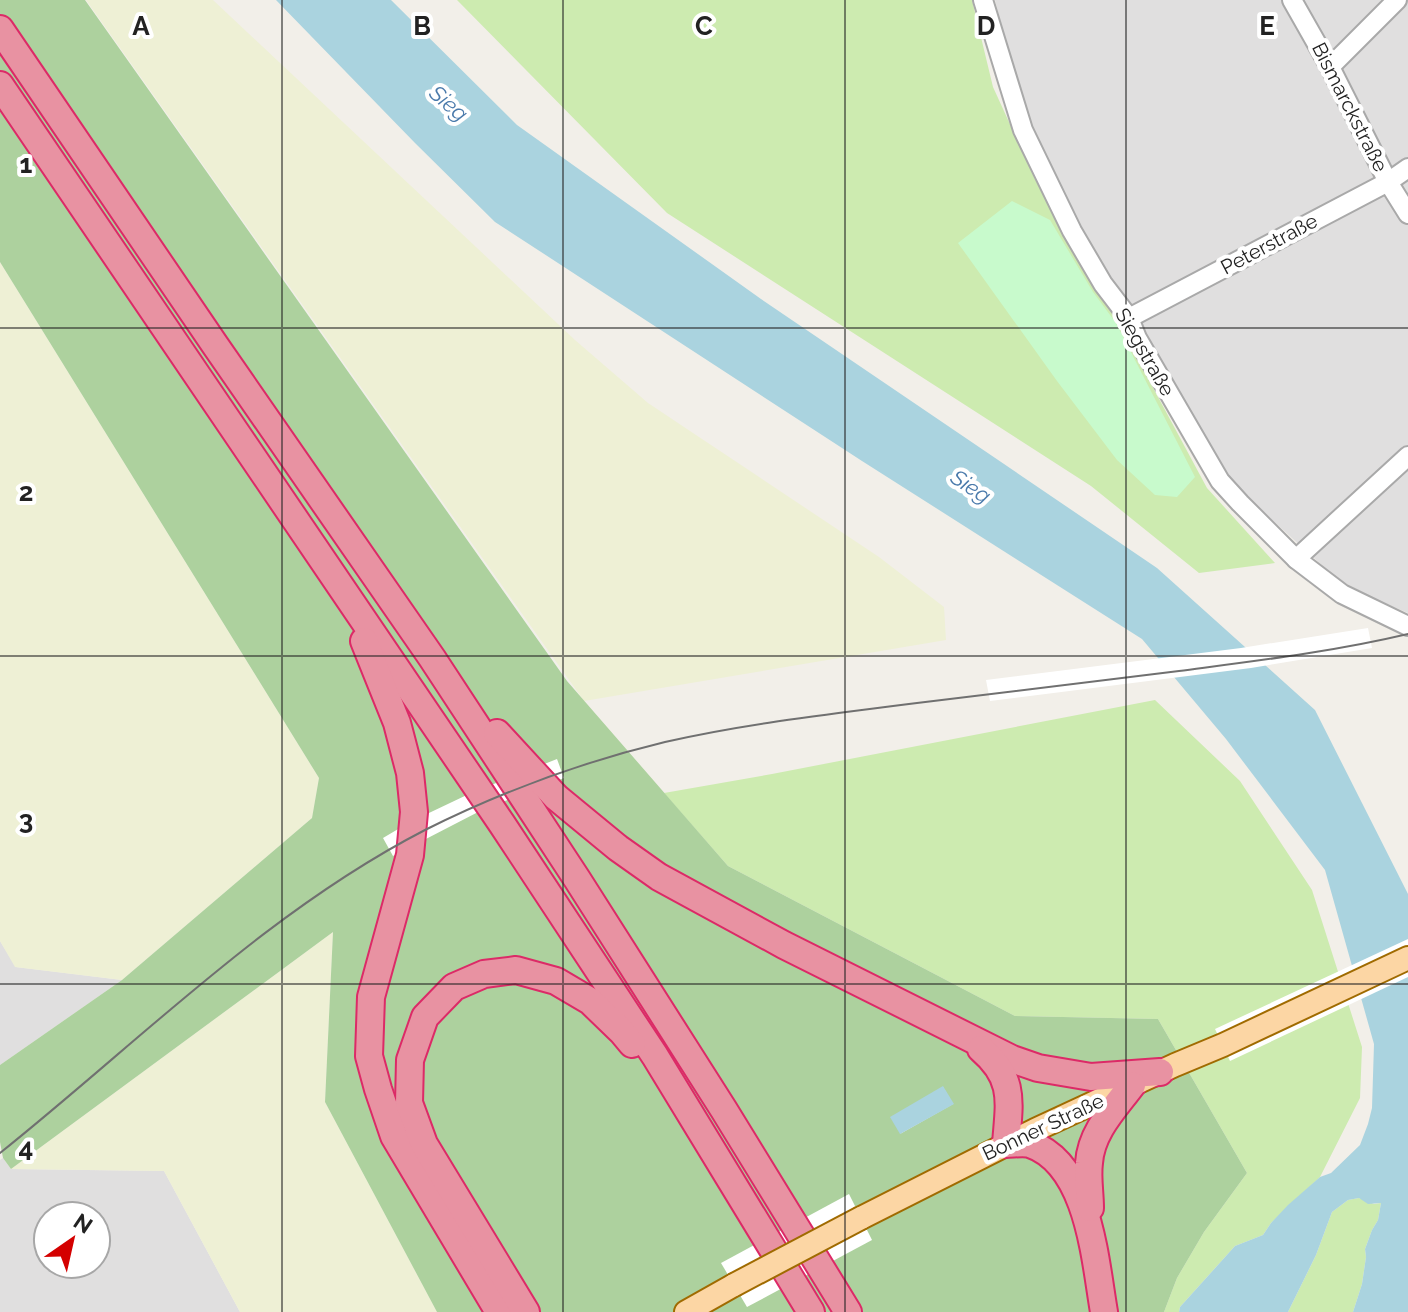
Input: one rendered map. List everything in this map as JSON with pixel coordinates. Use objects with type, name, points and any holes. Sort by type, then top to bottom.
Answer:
[{"type":"highway","points":[[0,29],[432,658],[602,917],[848,1312]]},
{"type":"highway","points":[[0,85],[553,901],[655,1056],[811,1312]]},
{"type":"highway","points":[[338,583],[397,723],[410,773],[414,812],[410,855],[371,997],[369,1056],[394,1136],[499,1312]]},
{"type":"highway","points":[[432,658],[556,797],[659,877],[784,945],[1012,1059],[1038,1068],[1091,1077],[1160,1072]]},
{"type":"highway","points":[[526,1312],[424,1144],[409,1103],[410,1060],[425,1017],[454,987],[484,974],[516,970],[556,981],[590,1001],[622,1032],[712,1152]]},
{"type":"highway","points":[[970,1038],[995,1060],[1006,1080],[1009,1100],[1006,1144],[1028,1143],[1050,1154],[1067,1172],[1077,1189],[1092,1243],[1104,1312]]},
{"type":"highway","points":[[1092,1243],[1090,1151],[1101,1125],[1132,1085]]},
{"type":"main road","name":"Bonner Straße","points":[[686,1312],[1006,1144],[1408,958]]},
{"type":"street","name":"Siegstraße","points":[[983,0],[1023,130],[1072,231],[1103,284],[1129,318],[1137,338],[1220,481],[1296,559],[1342,594],[1408,626]]},
{"type":"street","name":"Bismarckstraße","points":[[1292,0],[1408,214]]},
{"type":"street","points":[[1330,67],[1397,0]]},
{"type":"street","name":"Peterstraße","points":[[1129,318],[1388,182],[1408,168]]},
{"type":"street","points":[[1296,559],[1408,456]]},
{"type":"shaded area","points":[[995,0],[1408,0],[1408,613],[1336,578],[1235,486],[1144,331],[1115,292],[1103,263],[1070,212],[1022,111]]},
{"type":"shaded area","points":[[0,941],[16,967],[122,980],[0,1065]]},
{"type":"shaded area","points":[[3,1158],[11,1169],[164,1171],[240,1312],[0,1312],[0,1160]]},
{"type":"green space","points":[[0,0],[85,0],[567,681],[728,866],[1015,1016],[1158,1019],[1247,1173],[1204,1232],[1177,1278],[1164,1312],[437,1312],[325,1102],[333,932],[11,1169],[3,1158],[0,1142],[0,1065],[122,980],[312,818],[319,778],[0,262]],"holes":[[[943,1087],[953,1104],[900,1134]]]},
{"type":"green space","points":[[86,0],[213,0],[575,340],[648,403],[879,557],[944,607],[946,640],[584,701]]},
{"type":"green space","points":[[457,0],[972,0],[993,87],[1035,179],[1121,325],[1207,488],[1275,563],[1199,573],[1091,486],[667,213]]},
{"type":"green space","points":[[1012,201],[1050,220],[1093,292],[1116,323],[1195,477],[1177,497],[1155,495],[1117,460],[958,243]]},
{"type":"green space","points":[[0,262],[319,778],[312,818],[122,980],[15,967],[0,941]]},
{"type":"green space","points":[[1155,700],[1240,781],[1312,890],[1362,1047],[1360,1098],[1320,1177],[1271,1223],[1263,1235],[1235,1246],[1180,1307],[1179,1312],[1164,1312],[1177,1278],[1204,1232],[1247,1173],[1158,1019],[1015,1016],[728,866],[664,793]]},
{"type":"green space","points":[[333,932],[325,1102],[437,1312],[240,1312],[164,1171],[11,1169]]},
{"type":"green space","points":[[1359,1198],[1374,1204],[1381,1203],[1378,1220],[1365,1249],[1362,1284],[1353,1312],[1288,1312],[1316,1255],[1332,1212],[1348,1200]]},
{"type":"water","name":"Sieg","points":[[276,0],[391,0],[517,125],[761,299],[1157,568],[1315,710],[1408,894],[1408,1312],[1353,1312],[1362,1284],[1365,1249],[1378,1220],[1381,1203],[1368,1204],[1359,1198],[1348,1200],[1332,1212],[1316,1255],[1288,1312],[1179,1312],[1180,1307],[1235,1246],[1263,1235],[1288,1205],[1320,1177],[1331,1173],[1360,1145],[1372,1108],[1374,1044],[1325,870],[1226,739],[1142,639],[495,222]]},
{"type":"water","points":[[943,1086],[954,1104],[900,1134],[890,1117]]},
{"type":"pier","points":[[1368,628],[1372,648],[1251,668],[990,701],[986,680],[1241,648]]},
{"type":"pier","points":[[557,759],[564,778],[482,810],[393,856],[383,838],[471,793]]},
{"type":"pier","points":[[1408,939],[1408,977],[1230,1061],[1215,1029]]},
{"type":"pier","points":[[849,1194],[872,1240],[747,1307],[721,1263]]},
{"type":"tram line","points":[[0,1153],[205,981],[311,899],[425,830],[542,779],[634,750],[728,729],[1265,660],[1408,634]]}]
